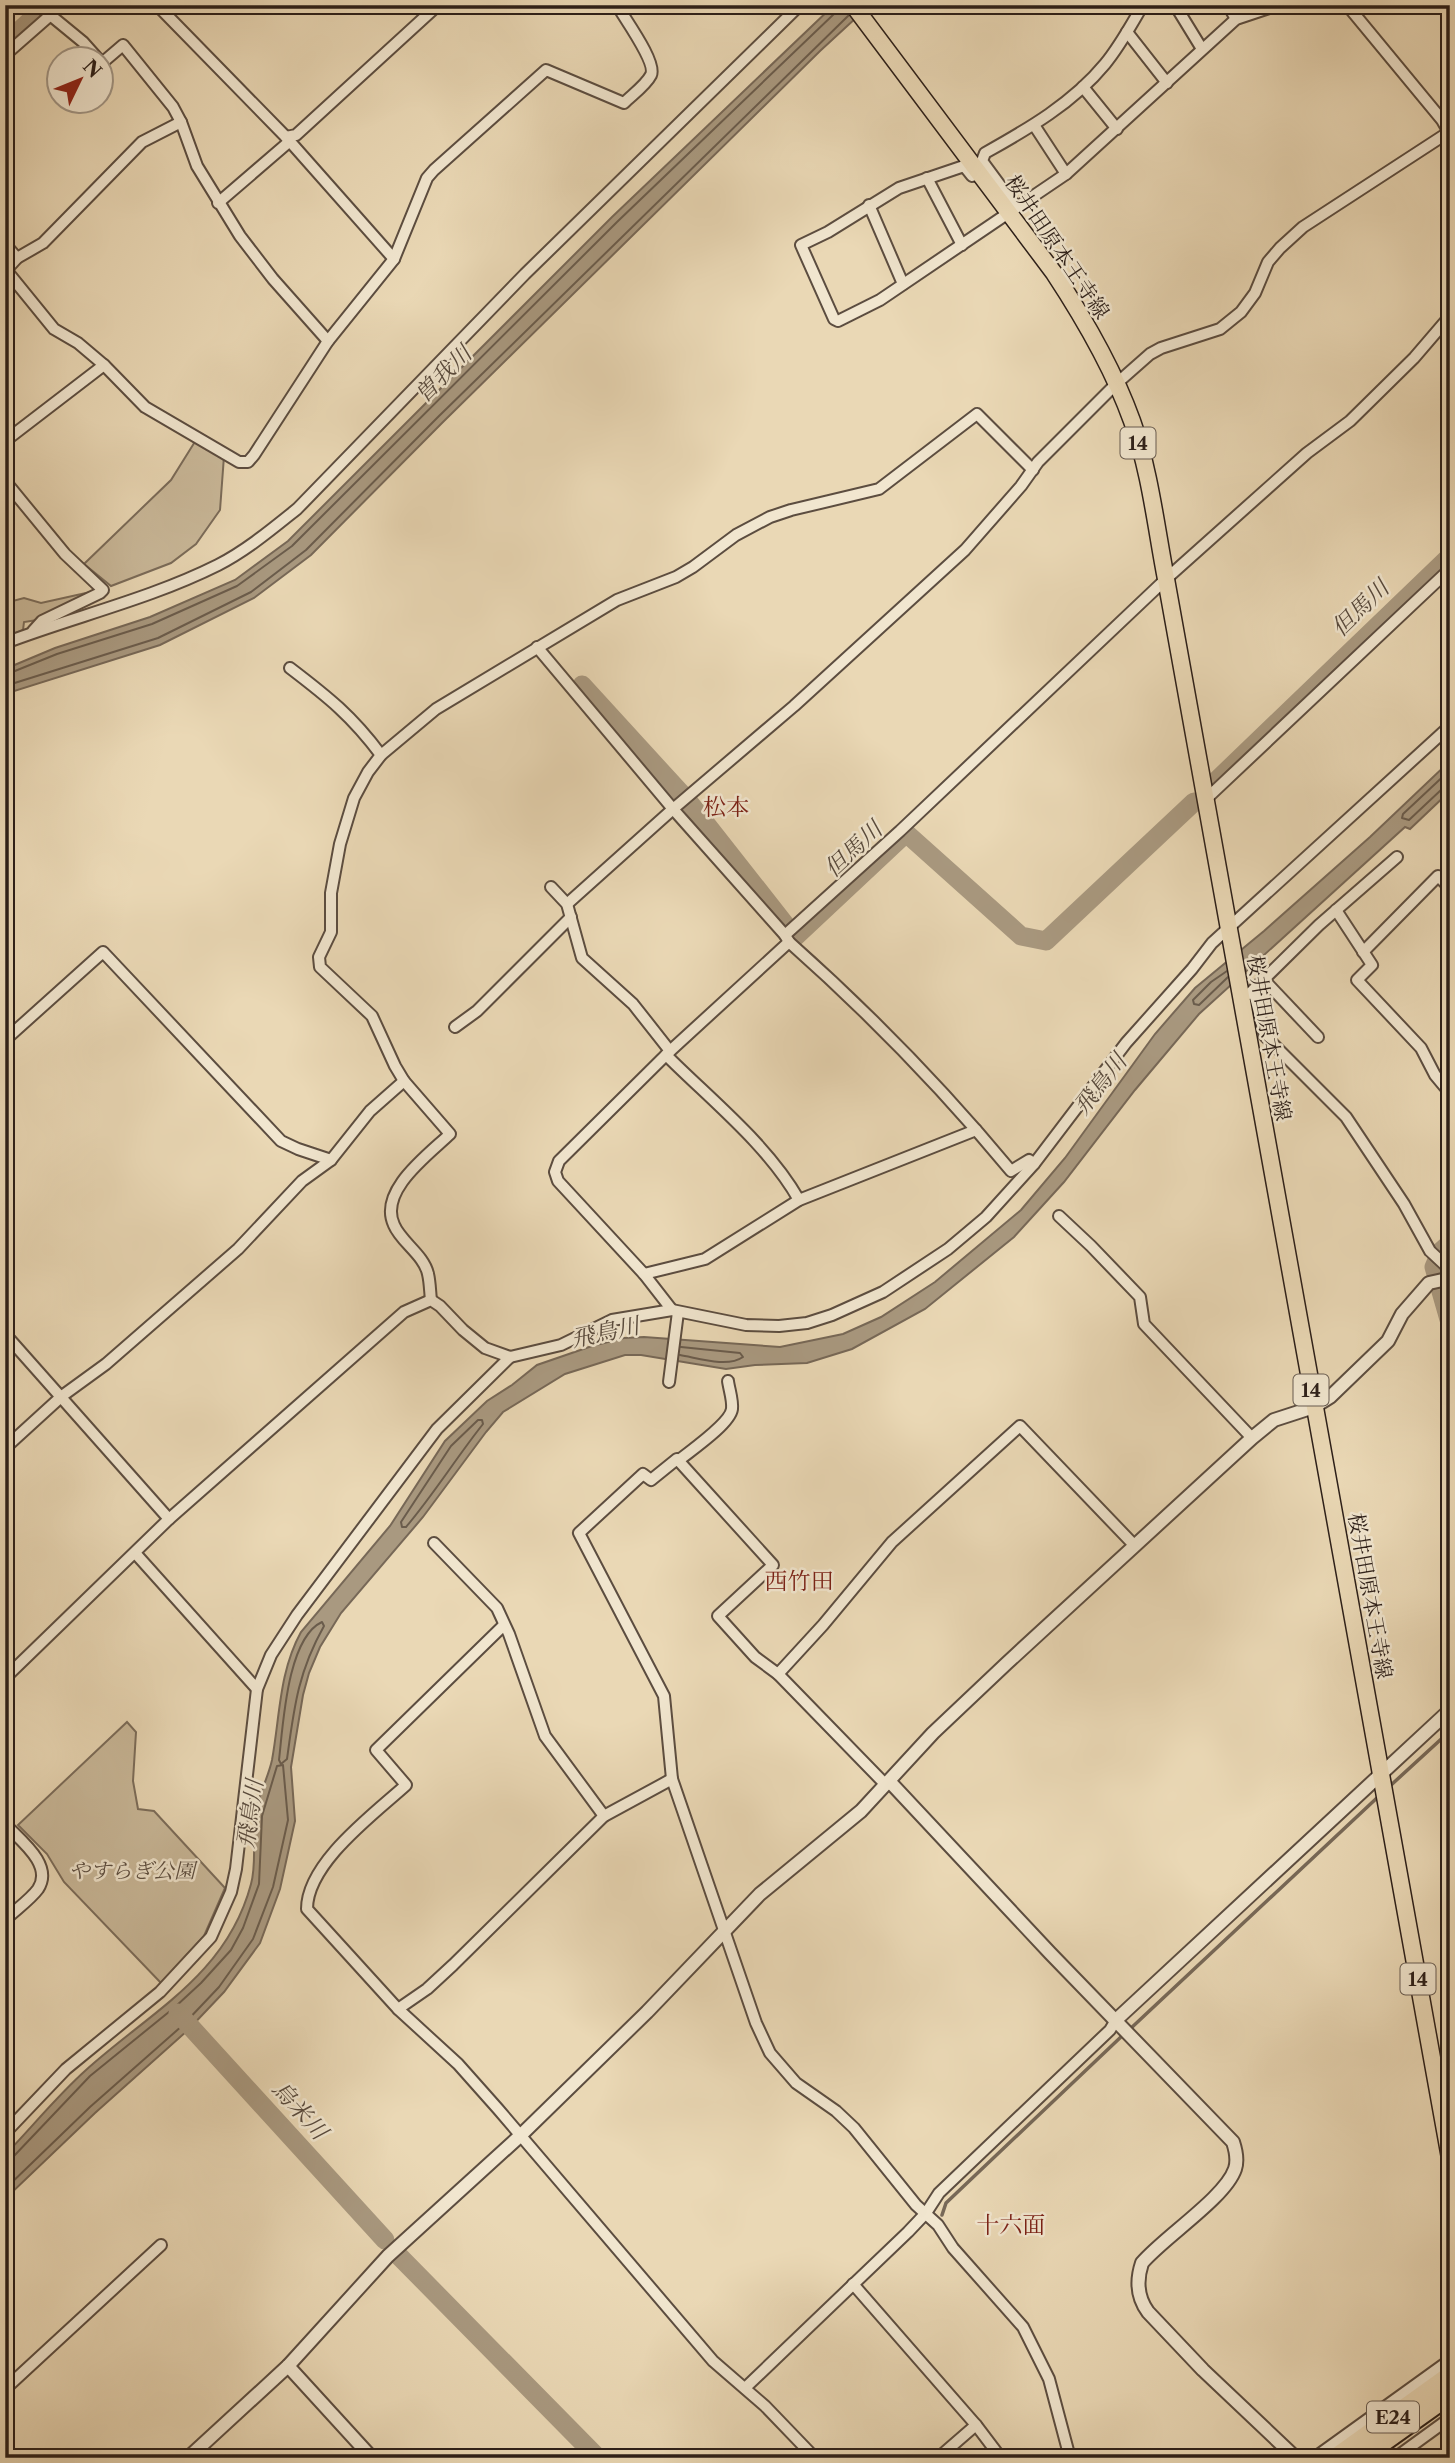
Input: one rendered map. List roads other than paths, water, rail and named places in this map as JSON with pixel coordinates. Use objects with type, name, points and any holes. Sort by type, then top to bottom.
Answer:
[{"type":"highway","name":"E24","points":[[1336,2458],[1450,2376]]},
{"type":"highway","name":"E24","points":[[1360,2458],[1450,2394]]},
{"type":"main road","name":"桜井田原本王寺線","points":[[853,5],[1012,210],[1078,310],[1116,384],[1132,423],[1146,476],[1228,926],[1245,997],[1314,1407],[1450,2158]]},
{"type":"street","points":[[5,55],[45,12],[62,5]]},
{"type":"street","points":[[157,5],[288,139],[394,259]]},
{"type":"street","points":[[218,203],[438,5]]},
{"type":"street","points":[[181,122],[142,142],[43,243],[17,258],[6,270],[54,329],[78,343],[104,365],[145,407],[239,461],[248,462],[328,341],[394,259],[427,178],[546,70],[624,103],[651,76],[653,69],[649,58],[617,5]]},
{"type":"street","points":[[5,643],[110,608],[220,564],[258,541],[298,509],[525,274],[800,5]]},
{"type":"street","points":[[1012,210],[982,161],[985,153],[1034,125],[1083,87],[1105,64],[1143,5]]},
{"type":"street","points":[[1175,5],[1202,49]]},
{"type":"street","points":[[1228,5],[1236,19]]},
{"type":"street","points":[[1012,210],[999,211],[964,166],[900,188],[828,232],[801,245],[834,319],[838,321],[880,300],[1066,174],[1236,19],[1278,5]]},
{"type":"street","points":[[567,904],[794,706],[965,550],[1033,470],[1116,384],[1150,354],[1220,329],[1241,313],[1255,293],[1268,262],[1303,227],[1449,132],[1347,5]]},
{"type":"street","points":[[45,12],[87,46]]},
{"type":"street","points":[[1127,32],[1167,83]]},
{"type":"street","points":[[116,50],[123,45],[158,87],[181,122],[197,166],[218,203],[255,257],[328,341]]},
{"type":"street","points":[[1083,87],[1117,129]]},
{"type":"street","points":[[1034,125],[1066,174]]},
{"type":"street","points":[[927,178],[962,245]]},
{"type":"street","points":[[869,205],[903,284]]},
{"type":"street","points":[[5,244],[17,258]]},
{"type":"street","points":[[669,1379],[675,1311],[558,1181],[555,1172],[559,1161],[787,938],[1166,579],[1307,453],[1350,421],[1414,358],[1450,316]]},
{"type":"street","points":[[5,441],[104,365]]},
{"type":"street","points":[[431,1300],[428,1272],[394,1225],[391,1212],[400,1182],[450,1134],[394,1066],[372,1016],[320,967],[319,957],[331,932],[331,893],[340,844],[354,798],[368,772],[381,755],[436,709],[537,647],[617,600],[676,577],[694,567],[736,536],[770,517],[879,489],[977,414],[1033,470]]},
{"type":"street","points":[[5,481],[65,554],[103,590],[42,621],[32,633]]},
{"type":"street","points":[[1205,800],[1450,569]]},
{"type":"street","points":[[537,647],[673,809],[787,938],[884,1030],[1012,1171],[1030,1160],[1034,1164]]},
{"type":"street","points":[[290,667],[337,704],[358,725],[381,755]]},
{"type":"street","points":[[5,2133],[66,2069],[160,1992],[211,1937],[231,1892],[236,1869],[257,1689],[271,1655],[297,1615],[437,1429],[510,1357],[561,1345],[612,1320],[675,1311],[746,1325],[779,1326],[807,1322],[857,1306],[948,1250],[986,1217],[1034,1164],[1126,1043],[1228,926],[1450,726]]},
{"type":"street","points":[[188,2458],[288,2366],[388,2256],[521,2135],[647,2012],[760,1894],[861,1811],[933,1733],[1252,1438],[1274,1420],[1314,1407],[1330,1397],[1388,1341],[1402,1314],[1429,1283],[1448,1283],[1448,1262],[1430,1251],[1404,1203],[1346,1117],[1265,1037],[1245,997],[1397,856]]},
{"type":"street","points":[[1363,951],[1438,876],[1450,888]]},
{"type":"street","points":[[551,887],[567,904],[582,958],[634,1004],[668,1053],[764,1152],[786,1177],[799,1200]]},
{"type":"street","points":[[1336,910],[1372,965],[1357,980],[1421,1048],[1435,1075],[1450,1093]]},
{"type":"street","points":[[455,1027],[477,1011],[571,917]]},
{"type":"street","points":[[6,1038],[103,952],[281,1140],[331,1160]]},
{"type":"street","points":[[1264,980],[1318,1037]]},
{"type":"street","points":[[5,1448],[62,1396],[106,1364],[238,1249],[302,1181],[331,1160],[369,1111],[404,1081]]},
{"type":"street","points":[[644,1274],[705,1259],[799,1200],[976,1129]]},
{"type":"street","points":[[1059,1216],[1140,1297],[1144,1324],[1252,1438]]},
{"type":"street","points":[[431,1300],[485,1348],[510,1357]]},
{"type":"street","points":[[5,1678],[169,1519],[404,1312],[431,1300]]},
{"type":"street","points":[[5,1334],[169,1519]]},
{"type":"street","points":[[678,1461],[721,1426],[730,1415],[732,1410],[728,1381]]},
{"type":"street","points":[[778,1674],[892,1542],[1020,1426],[1135,1546]]},
{"type":"street","points":[[1070,2458],[1049,2379],[1023,2327],[953,2248],[926,2213],[916,2205],[854,2129],[836,2111],[796,2083],[770,2053],[756,2023],[672,1779],[664,1696],[579,1533],[643,1474],[651,1480],[677,1458],[773,1565],[718,1616],[755,1657],[778,1674],[888,1783],[1233,2142],[1237,2160],[1226,2185],[1142,2263],[1138,2283],[1142,2303],[1203,2370],[1296,2458]]},
{"type":"street","points":[[434,1543],[497,1608],[545,1736],[604,1816]]},
{"type":"street","points":[[136,1553],[257,1689]]},
{"type":"street","points":[[504,1625],[376,1750],[406,1785],[346,1839],[315,1878],[307,1895],[307,1909],[398,2009],[458,2064],[713,2361],[745,2388],[815,2458]]},
{"type":"street","points":[[745,2388],[908,2232],[926,2213],[939,2193],[1382,1778],[1450,1710]]},
{"type":"street","points":[[398,2009],[427,1989],[453,1965],[604,1816],[672,1779]]},
{"type":"street","points":[[5,1824],[40,1863],[43,1877],[38,1889],[5,1920]]},
{"type":"street","points":[[5,2389],[161,2245]]},
{"type":"street","points":[[853,2284],[976,2425],[1001,2458]]},
{"type":"street","points":[[1314,2458],[1450,2360]]},
{"type":"street","points":[[288,2366],[372,2458]]},
{"type":"street","points":[[1395,2458],[1450,2418]]},
{"type":"street","points":[[938,2458],[976,2425]]},
{"type":"water","points":[[834,5],[870,5],[820,51],[311,555],[254,598],[160,645],[5,694],[5,669],[55,648],[150,617],[235,580],[288,541],[612,217]]},
{"type":"water","points":[[1450,761],[1450,791],[1410,829],[1405,827],[1199,1014],[1135,1090],[1064,1182],[1014,1237],[925,1309],[852,1349],[807,1363],[726,1369],[641,1355],[625,1355],[565,1374],[503,1412],[423,1517],[341,1613],[320,1647],[303,1695],[291,1767],[295,1821],[280,1889],[260,1943],[224,1992],[188,2030],[95,2113],[5,2199],[5,2155],[75,2080],[160,2010],[205,1968],[240,1916],[254,1868],[256,1809],[272,1760],[284,1678],[294,1647],[301,1632],[390,1526],[445,1441],[487,1401],[537,1365],[592,1346],[624,1338],[644,1337],[780,1347],[843,1334],[881,1317],[935,1282],[1021,1210],[1065,1158],[1155,1034],[1195,988],[1370,837]]},
{"type":"waterway","points":[[5,44],[47,5]]},
{"type":"waterway","name":"但馬川","points":[[1214,783],[1450,556]]},
{"type":"waterway","name":"但馬川","points":[[582,685],[689,802],[795,937],[906,833],[1021,936],[1046,941],[1194,802]]},
{"type":"waterway","points":[[1450,1243],[1441,1251],[1434,1267],[1450,1323]]},
{"type":"waterway","points":[[1390,1786],[1450,1731]]},
{"type":"waterway","points":[[1129,2030],[1379,1796]]},
{"type":"waterway","name":"烏米川","points":[[178,2013],[385,2240]]},
{"type":"waterway","points":[[942,2215],[946,2203],[1123,2035]]},
{"type":"waterway","name":"烏米川","points":[[399,2256],[598,2458]]},
{"type":"district","name":"松本","points":[[726,807]]},
{"type":"district","name":"西竹田","points":[[799,1581]]},
{"type":"district","name":"十六面","points":[[1011,2225]]},
{"type":"water label","name":"曽我川","points":[[443,374]]},
{"type":"water label","name":"飛鳥川","points":[[1100,1084]]},
{"type":"water label","name":"飛鳥川","points":[[605,1332]]},
{"type":"water label","name":"飛鳥川","points":[[250,1814]]},
{"type":"park label","name":"やすらぎ公園","points":[[132,1871]]}]
